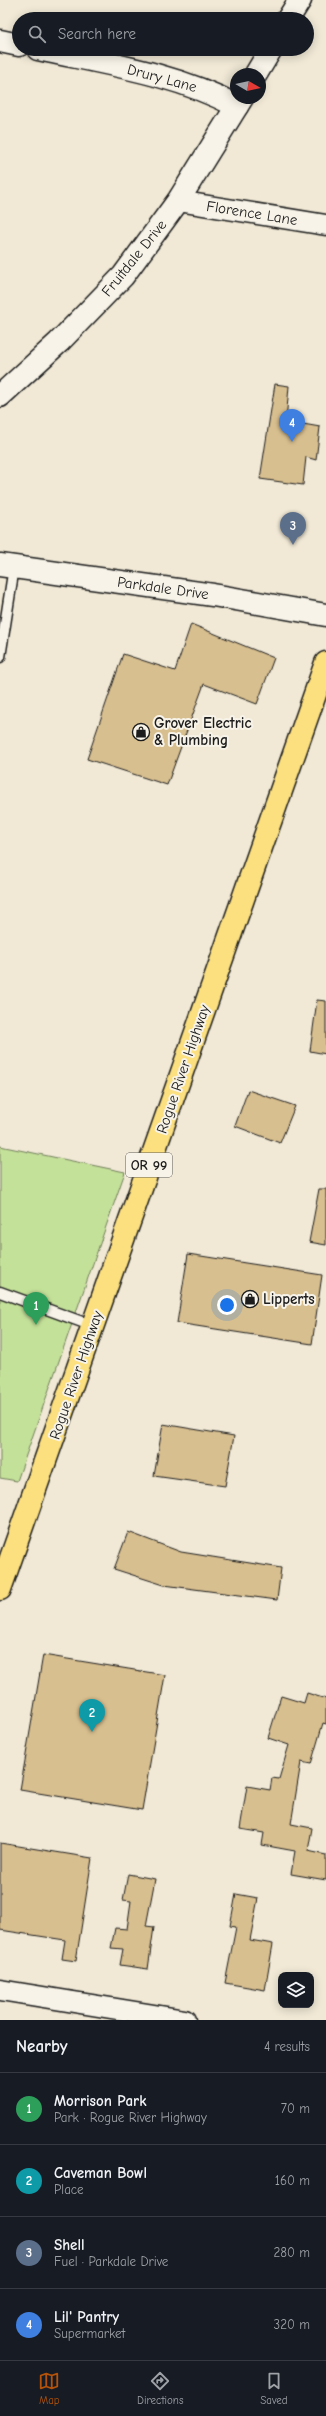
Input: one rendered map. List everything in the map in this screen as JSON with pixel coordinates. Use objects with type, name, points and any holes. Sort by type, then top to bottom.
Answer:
[{"type":"main road","name":"Rogue River Highway","points":[[0,1588],[326,663]]},
{"type":"street","points":[[292,12],[300,0]]},
{"type":"street","points":[[0,41],[12,44]]},
{"type":"street","name":"Drury Lane","points":[[71,56],[174,78],[230,99]]},
{"type":"street","points":[[260,68],[267,56]]},
{"type":"street","name":"Fruitdale Drive","points":[[0,396],[59,342],[123,276],[178,201],[238,104]]},
{"type":"street","name":"Florence Lane","points":[[178,201],[326,225]]},
{"type":"street","name":"Parkdale Drive","points":[[7,566],[213,595],[326,615]]},
{"type":"street","points":[[0,1990],[186,2020]]},
{"type":"lane","points":[[0,657],[7,566]]},
{"type":"lane","points":[[0,1292],[93,1326]]},
{"type":"green space","points":[[0,1146],[125,1172],[17,1481],[0,1478]]},
{"type":"building","points":[[275,384],[289,386],[286,421],[320,427],[316,460],[306,457],[303,485],[260,479]]},
{"type":"building","name":"Grover Electric & Plumbing","points":[[191,624],[274,658],[257,704],[204,684],[167,785],[87,759],[123,654],[175,671]]},
{"type":"building","points":[[317,1000],[326,1001],[326,1054],[310,1051]]},
{"type":"building","points":[[248,1090],[295,1106],[280,1143],[235,1126]]},
{"type":"building","points":[[319,1189],[326,1189],[326,1245],[309,1242]]},
{"type":"building","name":"Lipperts","points":[[188,1254],[322,1275],[312,1344],[177,1323]]},
{"type":"building","points":[[163,1424],[234,1436],[225,1486],[154,1476]]},
{"type":"building","points":[[128,1532],[181,1552],[281,1568],[277,1600],[164,1585],[114,1569]]},
{"type":"building","points":[[43,1655],[165,1675],[142,1810],[20,1790]]},
{"type":"building","points":[[307,1693],[326,1699],[326,1724],[323,1723],[311,1764],[301,1762],[291,1824],[312,1828],[308,1851],[326,1855],[326,1880],[291,1874],[295,1851],[262,1845],[264,1833],[240,1829],[247,1786],[270,1790],[272,1778],[279,1779],[289,1745],[268,1738],[281,1696],[304,1703]]},
{"type":"building","points":[[0,1843],[92,1858],[76,1961],[62,1959],[65,1940],[0,1930]]},
{"type":"building","points":[[128,1874],[155,1879],[146,1926],[154,1927],[148,1969],[120,1965],[123,1949],[111,1948],[115,1928],[127,1929],[131,1901],[123,1900]]},
{"type":"building","points":[[236,1894],[258,1898],[250,1940],[273,1944],[265,1990],[225,1983],[236,1927],[230,1926]]},
{"type":"place","name":"Lil' Pantry","points":[[292,442]]},
{"type":"place","name":"Shell","points":[[293,545]]},
{"type":"place","name":"Grover Electric & Plumbing","points":[[141,732]]},
{"type":"place","name":"Lipperts","points":[[250,1299]]},
{"type":"place","name":"Morrison Park","points":[[36,1325]]},
{"type":"place","name":"Caveman Bowl","points":[[92,1732]]}]
